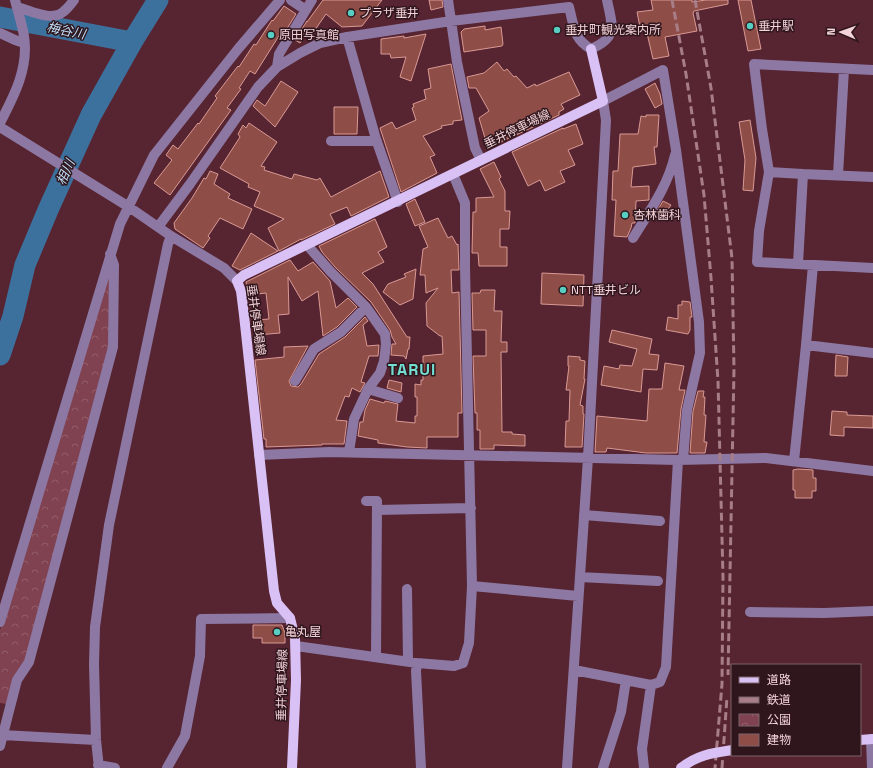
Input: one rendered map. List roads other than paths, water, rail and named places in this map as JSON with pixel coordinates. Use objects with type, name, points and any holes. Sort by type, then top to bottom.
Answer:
[{"type":"main road","points":[[592,49],[603,101]]},
{"type":"main road","name":"垂井停車場線","points":[[292,768],[296,680],[295,633],[290,618],[278,603],[274,590],[241,291],[237,281],[244,275],[398,202],[603,101]]},
{"type":"main road","points":[[861,740],[872,739]]},
{"type":"main road","points":[[681,768],[703,755],[731,750]]},
{"type":"street","points":[[16,6],[44,15],[54,16],[62,13],[74,0]]},
{"type":"street","points":[[0,622],[125,204],[154,155],[238,49],[280,0]]},
{"type":"street","points":[[291,0],[306,10]]},
{"type":"street","points":[[277,67],[279,54],[312,0]]},
{"type":"street","points":[[448,0],[457,62],[475,148],[481,160]]},
{"type":"street","points":[[158,227],[258,87],[277,67],[320,44],[347,37],[569,3],[576,36],[584,45],[592,49],[603,44],[610,36],[612,25],[608,0]]},
{"type":"street","points":[[0,123],[22,77],[26,55],[24,39],[16,6]]},
{"type":"street","points":[[0,33],[15,40],[24,39]]},
{"type":"street","points":[[347,37],[377,140],[398,202]]},
{"type":"street","points":[[873,70],[754,64],[769,172],[759,231],[757,262],[873,268]]},
{"type":"street","points":[[838,175],[844,69]]},
{"type":"street","points":[[567,768],[588,458],[606,120],[603,101],[663,70],[676,150],[699,322],[700,353],[687,410],[681,460],[666,667],[660,682],[651,685],[574,670]]},
{"type":"street","points":[[0,127],[125,204],[171,236],[224,268],[237,281]]},
{"type":"street","points":[[331,141],[377,140]]},
{"type":"street","points":[[632,238],[664,187],[672,167],[676,150]]},
{"type":"street","points":[[769,172],[873,177]]},
{"type":"street","points":[[296,646],[412,662],[454,666],[463,663],[469,643],[472,586],[465,203],[453,174]]},
{"type":"street","points":[[798,264],[803,174]]},
{"type":"street","points":[[115,768],[99,767],[96,740],[94,664],[96,628],[109,525],[168,244],[171,236]]},
{"type":"street","points":[[307,245],[330,271],[366,307],[385,334],[386,344],[384,361],[380,373],[368,388],[354,419],[349,452]]},
{"type":"street","points":[[0,746],[17,680],[29,662],[113,348],[114,265],[110,254]]},
{"type":"street","points":[[794,461],[813,265]]},
{"type":"street","points":[[295,381],[314,349],[341,332],[366,307]]},
{"type":"street","points":[[806,345],[873,353]]},
{"type":"street","points":[[368,388],[398,398]]},
{"type":"street","points":[[260,455],[349,452],[681,460],[766,458],[873,471]]},
{"type":"street","points":[[366,501],[377,501],[376,657]]},
{"type":"street","points":[[377,510],[471,508]]},
{"type":"street","points":[[584,515],[660,521]]},
{"type":"street","points":[[580,577],[658,581]]},
{"type":"street","points":[[472,586],[578,596]]},
{"type":"street","points":[[407,589],[412,662],[416,671],[421,768]]},
{"type":"street","points":[[750,612],[824,613],[873,611]]},
{"type":"street","points":[[167,768],[185,736],[200,656],[201,618],[290,618]]},
{"type":"street","points":[[603,768],[621,712],[626,680]]},
{"type":"street","points":[[644,768],[642,749],[651,685]]},
{"type":"street","points":[[2,735],[96,740]]},
{"type":"street","points":[[872,739],[872,768]]},
{"type":"waterway","name":"相川","points":[[0,355],[13,316],[25,265],[48,210],[91,115],[132,42],[158,0]]},
{"type":"waterway","name":"梅谷川","points":[[0,17],[132,42]]},
{"type":"railway","points":[[672,0],[686,74],[704,195],[718,381],[723,577],[722,684],[715,768]]},
{"type":"railway","points":[[695,0],[711,88],[732,258],[734,369],[728,675]]},
{"type":"railway","points":[[722,768],[727,697]]},
{"type":"place","name":"プラザ垂井","points":[[351,13]]},
{"type":"place","name":"垂井駅","points":[[750,26]]},
{"type":"place","name":"垂井町観光案内所","points":[[557,30]]},
{"type":"place","name":"原田写真館","points":[[271,35]]},
{"type":"place","name":"杏林歯科","points":[[625,215]]},
{"type":"place","name":"NTT垂井ビル","points":[[563,290]]},
{"type":"place","name":"亀丸屋","points":[[277,632]]},
{"type":"district","name":"TARUI","points":[[412,369]]}]
